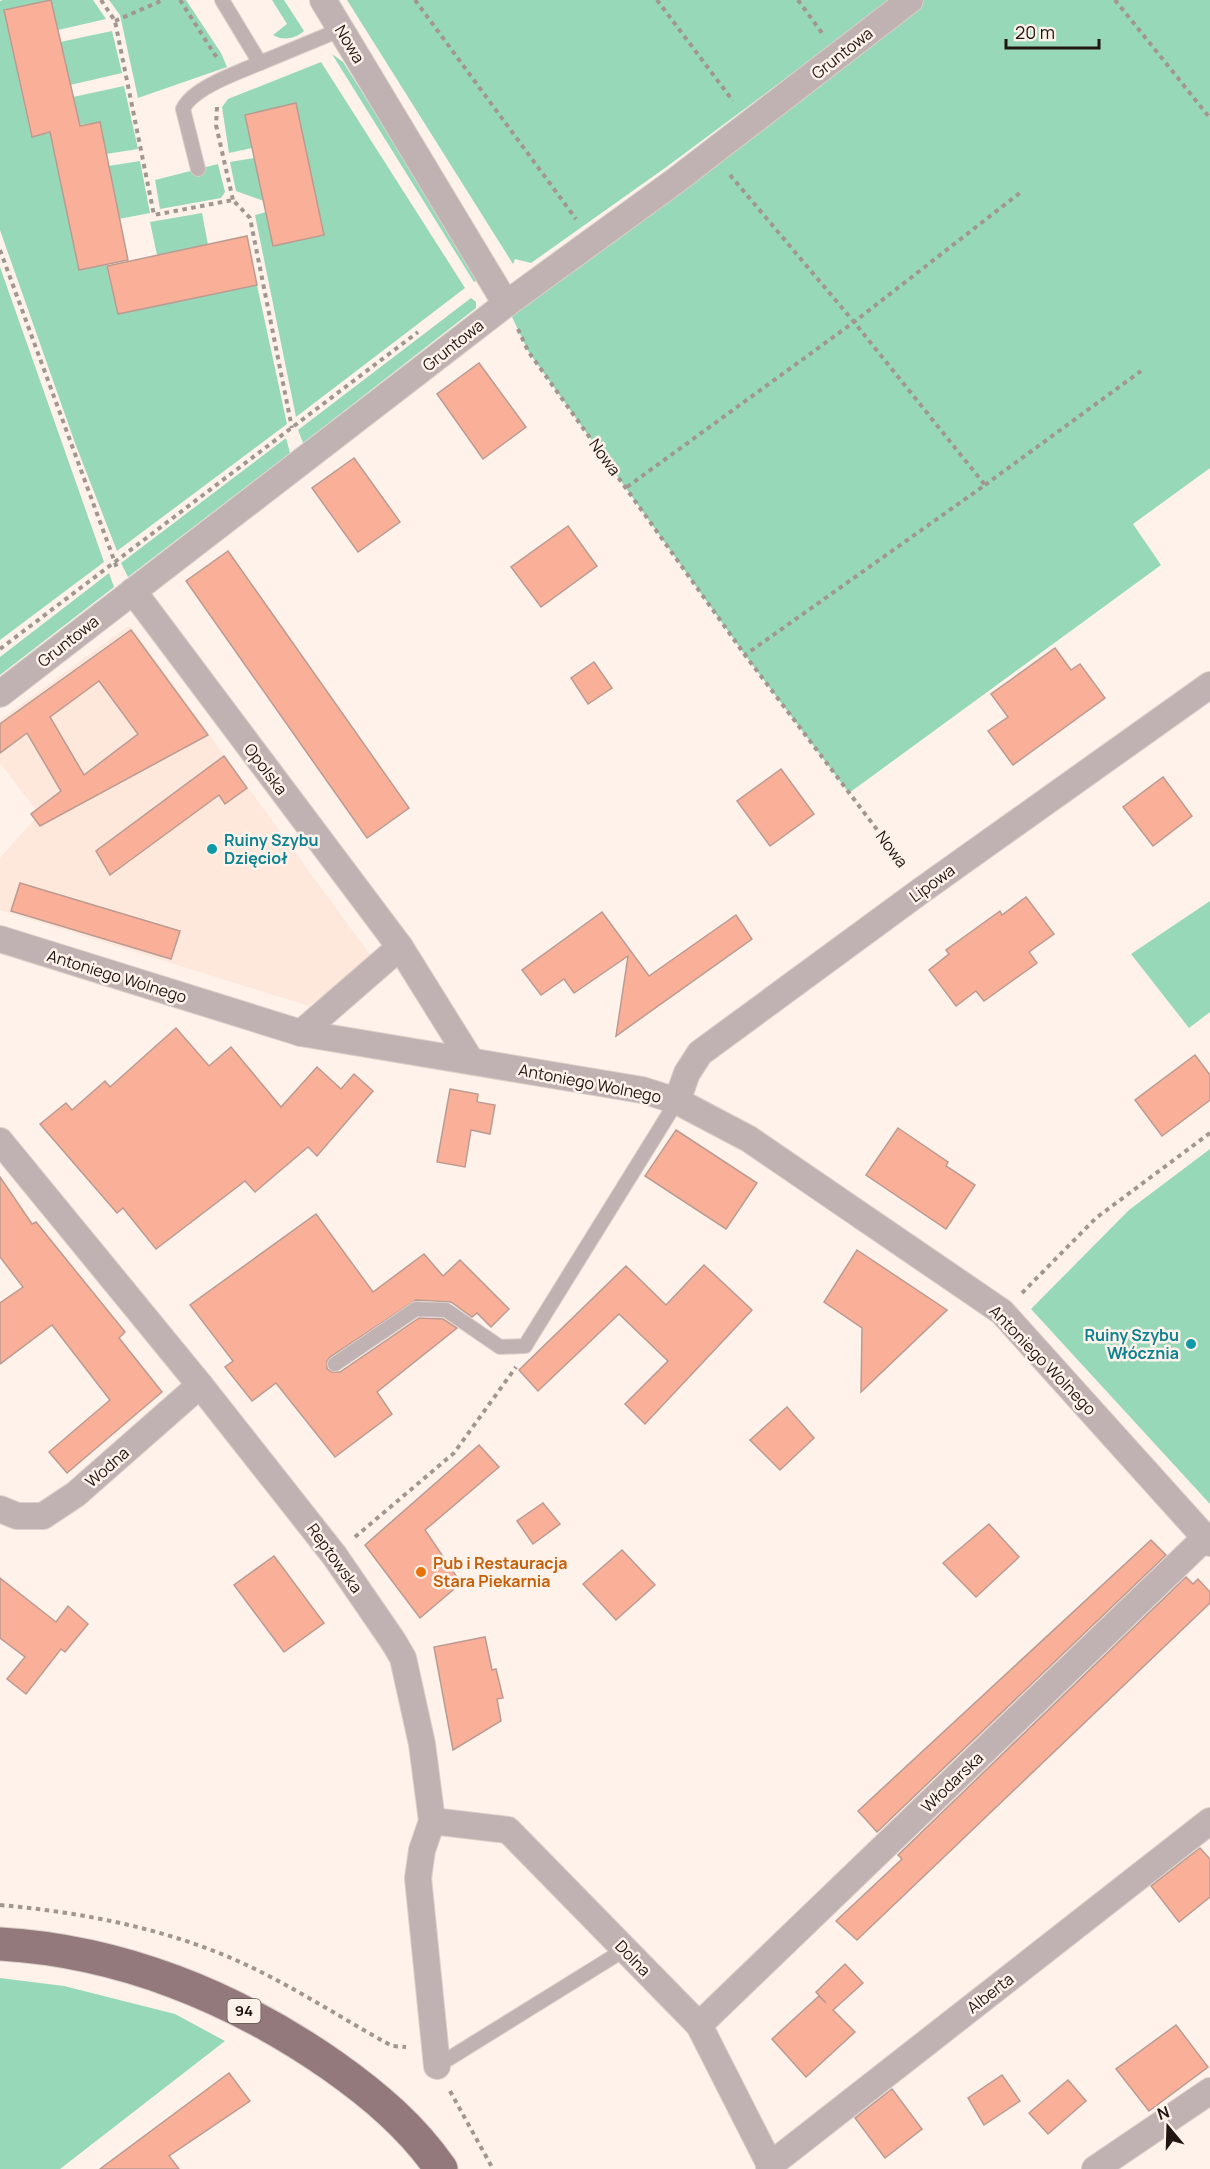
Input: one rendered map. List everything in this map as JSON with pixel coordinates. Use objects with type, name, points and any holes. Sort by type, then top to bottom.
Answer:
[{"type":"main road","name":"94","points":[[0,1944],[86,1955],[142,1970],[200,1990],[261,2020],[362,2087],[401,2121],[441,2169]]},
{"type":"street","name":"Nowa","points":[[323,0],[506,304]]},
{"type":"street","name":"Gruntowa","points":[[0,694],[506,304],[675,182],[910,0]]},
{"type":"street","name":"Opolska","points":[[133,591],[400,947],[471,1061]]},
{"type":"street","name":"Lipowa","points":[[677,1101],[687,1073],[700,1053],[922,890],[1210,685]]},
{"type":"street","name":"Antoniego Wolnego","points":[[0,939],[301,1033],[642,1090],[677,1101],[749,1139],[1002,1312],[1208,1541]]},
{"type":"street","points":[[301,1033],[400,947]]},
{"type":"street","name":"Reptowska","points":[[0,1141],[200,1385],[334,1555],[403,1658],[422,1744],[432,1821],[422,1850],[418,1878],[437,2066]]},
{"type":"street","name":"Wodna","points":[[0,1509],[17,1516],[43,1516],[76,1494],[200,1385]]},
{"type":"street","name":"Włodarska","points":[[699,2025],[1208,1541]]},
{"type":"street","name":"Dolna","points":[[432,1821],[508,1830],[699,2025],[770,2167]]},
{"type":"street","name":"Alberta","points":[[770,2167],[1210,1821]]},
{"type":"street","points":[[1095,2169],[1210,2091]]},
{"type":"lane","points":[[222,0],[260,63]]},
{"type":"lane","points":[[198,169],[183,109],[186,101],[219,81],[342,29]]},
{"type":"lane","points":[[335,1364],[416,1309],[446,1310],[500,1347],[525,1346],[677,1101]]},
{"type":"lane","points":[[437,2066],[624,1950]]},
{"type":"path","points":[[101,0],[115,21],[154,215],[233,200],[250,218],[292,426],[296,466]]},
{"type":"path","points":[[115,21],[163,0]]},
{"type":"path","points":[[415,0],[576,220],[586,214]]},
{"type":"path","points":[[657,0],[733,102],[724,109]]},
{"type":"path","points":[[798,0],[839,55]]},
{"type":"path","points":[[1115,0],[1210,118]]},
{"type":"path","points":[[730,175],[854,322],[985,485]]},
{"type":"path","points":[[627,487],[854,322],[1021,192]]},
{"type":"path","points":[[0,250],[113,561],[133,591]]},
{"type":"path","name":"Nowa","points":[[506,304],[528,351],[627,487],[745,656],[922,890]]},
{"type":"path","points":[[0,649],[113,561],[425,327]]},
{"type":"path","points":[[745,656],[1141,371]]},
{"type":"path","points":[[1002,1312],[1096,1218],[1210,1133]]},
{"type":"path","points":[[334,1555],[454,1453],[514,1372],[525,1346]]},
{"type":"shaded area","points":[[127,627],[131,627],[373,959],[309,1006],[0,910],[0,858],[39,814],[0,763],[0,720]]},
{"type":"green space","points":[[51,0],[4,11],[31,136],[50,133],[79,270],[106,265],[118,314],[257,285],[287,424],[117,551],[75,443],[0,230],[0,1]]},
{"type":"green space","points":[[51,0],[93,0],[106,19],[58,30]]},
{"type":"green space","points":[[109,0],[186,0],[221,53],[227,67],[138,98],[120,15]]},
{"type":"green space","points":[[272,0],[284,0],[304,31],[289,38],[273,35],[287,24]]},
{"type":"green space","points":[[347,0],[891,0],[665,168],[531,263],[515,259],[513,264]]},
{"type":"green space","points":[[910,0],[1210,0],[1210,468],[1133,524],[1161,565],[849,793],[745,655],[528,351],[506,304]]},
{"type":"green space","points":[[112,31],[122,73],[70,85],[60,42]]},
{"type":"green space","points":[[332,54],[343,62],[480,279],[474,282]]},
{"type":"green space","points":[[321,62],[465,288],[296,417],[255,215],[266,212],[273,246],[324,234],[296,104],[245,115],[252,148],[229,153],[222,107],[228,99]]},
{"type":"green space","points":[[124,86],[138,149],[106,154],[100,122],[79,125],[73,97]]},
{"type":"green space","points":[[254,158],[264,201],[236,191],[230,162]]},
{"type":"green space","points":[[140,161],[150,213],[119,219],[108,166]]},
{"type":"green space","points":[[218,164],[225,192],[221,198],[160,209],[155,180]]},
{"type":"green space","points":[[202,213],[208,245],[157,255],[150,222]]},
{"type":"green space","points":[[0,267],[104,562],[0,640]]},
{"type":"green space","points":[[471,298],[476,302],[476,308],[303,443],[298,430]]},
{"type":"green space","points":[[286,438],[290,453],[128,577],[121,563]]},
{"type":"green space","points":[[109,573],[114,587],[0,675],[0,657]]},
{"type":"green space","points":[[1210,901],[1210,1012],[1189,1028],[1131,954]]},
{"type":"green space","points":[[1210,1149],[1210,1504],[1031,1309],[1129,1210]]},
{"type":"green space","points":[[0,1978],[64,1986],[175,2014],[225,2041],[60,2169],[0,2169]]},
{"type":"building","points":[[51,0],[80,126],[100,122],[128,260],[79,270],[50,132],[32,137],[4,10]]},
{"type":"building","points":[[296,103],[324,235],[273,246],[245,115]]},
{"type":"building","points":[[247,236],[257,285],[118,314],[107,266]]},
{"type":"building","points":[[479,363],[526,427],[483,459],[437,394]]},
{"type":"building","points":[[354,458],[400,522],[358,552],[312,488]]},
{"type":"building","points":[[568,526],[597,566],[541,607],[511,567]]},
{"type":"building","points":[[228,551],[409,808],[367,838],[186,581]]},
{"type":"building","points":[[131,630],[208,735],[40,826],[31,814],[61,791],[27,733],[0,753],[0,724]],"holes":[[[99,681],[138,734],[84,775],[50,717]]]},
{"type":"building","points":[[1055,648],[1071,670],[1080,664],[1105,698],[1013,765],[988,731],[1008,717],[991,694]]},
{"type":"building","points":[[594,662],[612,688],[588,704],[571,678]]},
{"type":"building","points":[[224,756],[247,788],[225,804],[219,795],[110,875],[96,851]]},
{"type":"building","points":[[781,769],[814,814],[770,846],[737,801]]},
{"type":"building","points":[[1163,777],[1192,816],[1153,846],[1123,807]]},
{"type":"building","points":[[20,883],[180,931],[171,959],[11,911]]},
{"type":"building","points":[[1026,897],[1054,934],[1029,952],[1037,963],[984,1001],[976,991],[956,1006],[929,970],[949,954],[946,950],[1000,911],[1002,915]]},
{"type":"building","points":[[602,912],[649,976],[736,915],[752,939],[616,1036],[628,956],[574,993],[564,979],[541,995],[522,970]]},
{"type":"building","points":[[176,1028],[209,1066],[231,1047],[281,1107],[317,1067],[341,1089],[354,1074],[373,1091],[317,1156],[308,1147],[255,1192],[245,1181],[156,1249],[123,1208],[117,1213],[40,1124],[66,1103],[72,1110],[105,1081],[110,1087]]},
{"type":"building","points":[[1195,1055],[1210,1075],[1210,1100],[1162,1136],[1135,1100]]},
{"type":"building","points":[[450,1089],[478,1094],[477,1102],[495,1105],[490,1134],[471,1130],[465,1167],[437,1162]]},
{"type":"building","points":[[898,1128],[948,1162],[946,1166],[975,1185],[946,1229],[866,1175]]},
{"type":"building","points":[[676,1130],[757,1183],[726,1229],[645,1176]]},
{"type":"building","points":[[0,1177],[32,1224],[36,1222],[125,1332],[119,1338],[162,1392],[67,1473],[49,1452],[110,1400],[52,1325],[0,1364],[0,1303],[23,1287],[0,1257]]},
{"type":"building","points":[[316,1214],[373,1292],[424,1254],[443,1276],[460,1260],[509,1309],[491,1327],[477,1313],[472,1317],[451,1302],[416,1300],[330,1357],[327,1361],[327,1369],[340,1372],[419,1318],[443,1319],[457,1328],[377,1392],[392,1414],[335,1457],[276,1383],[252,1401],[225,1367],[233,1361],[190,1305]]},
{"type":"building","points":[[857,1250],[947,1310],[861,1392],[862,1328],[824,1302]]},
{"type":"building","points":[[704,1265],[752,1310],[645,1424],[625,1404],[668,1361],[619,1314],[538,1391],[519,1370],[626,1266],[666,1305]]},
{"type":"building","points":[[787,1407],[814,1438],[780,1470],[750,1440]]},
{"type":"building","points":[[479,1445],[499,1467],[425,1530],[461,1583],[420,1618],[365,1545]]},
{"type":"building","points":[[543,1503],[560,1524],[533,1544],[517,1521]]},
{"type":"building","points":[[989,1524],[1019,1557],[976,1597],[943,1563]]},
{"type":"building","points":[[1151,1540],[1166,1555],[877,1832],[858,1811]]},
{"type":"building","points":[[622,1550],[655,1585],[616,1620],[583,1584]]},
{"type":"building","points":[[274,1556],[324,1623],[284,1652],[234,1585]]},
{"type":"building","points":[[1186,1577],[1193,1584],[1198,1579],[1210,1592],[1210,1603],[857,1940],[836,1921],[902,1859],[898,1855]]},
{"type":"building","points":[[0,1578],[56,1622],[68,1606],[88,1624],[65,1652],[61,1649],[26,1694],[7,1679],[25,1657],[0,1638]]},
{"type":"building","points":[[485,1637],[492,1670],[496,1669],[503,1698],[497,1699],[501,1721],[453,1750],[434,1647]]},
{"type":"building","points":[[1200,1848],[1210,1859],[1210,1897],[1179,1922],[1151,1886]]},
{"type":"building","points":[[845,1964],[863,1983],[833,2010],[855,2032],[806,2077],[772,2039],[819,1996],[826,2003],[816,1992]]},
{"type":"building","points":[[1176,2025],[1208,2067],[1149,2111],[1116,2069]]},
{"type":"building","points":[[229,2073],[250,2101],[169,2156],[179,2169],[100,2169]]},
{"type":"building","points":[[1002,2075],[1020,2101],[984,2125],[968,2098]]},
{"type":"building","points":[[1068,2080],[1086,2101],[1048,2134],[1029,2113]]},
{"type":"building","points":[[892,2089],[922,2129],[885,2158],[855,2118]]},
{"type":"place","name":"Ruiny Szybu Dzięcioł","points":[[212,849]]},
{"type":"place","name":"Ruiny Szybu Włócznia","points":[[1191,1344]]},
{"type":"place","name":"Pub i Restauracja Stara Piekarnia","points":[[421,1572]]}]
